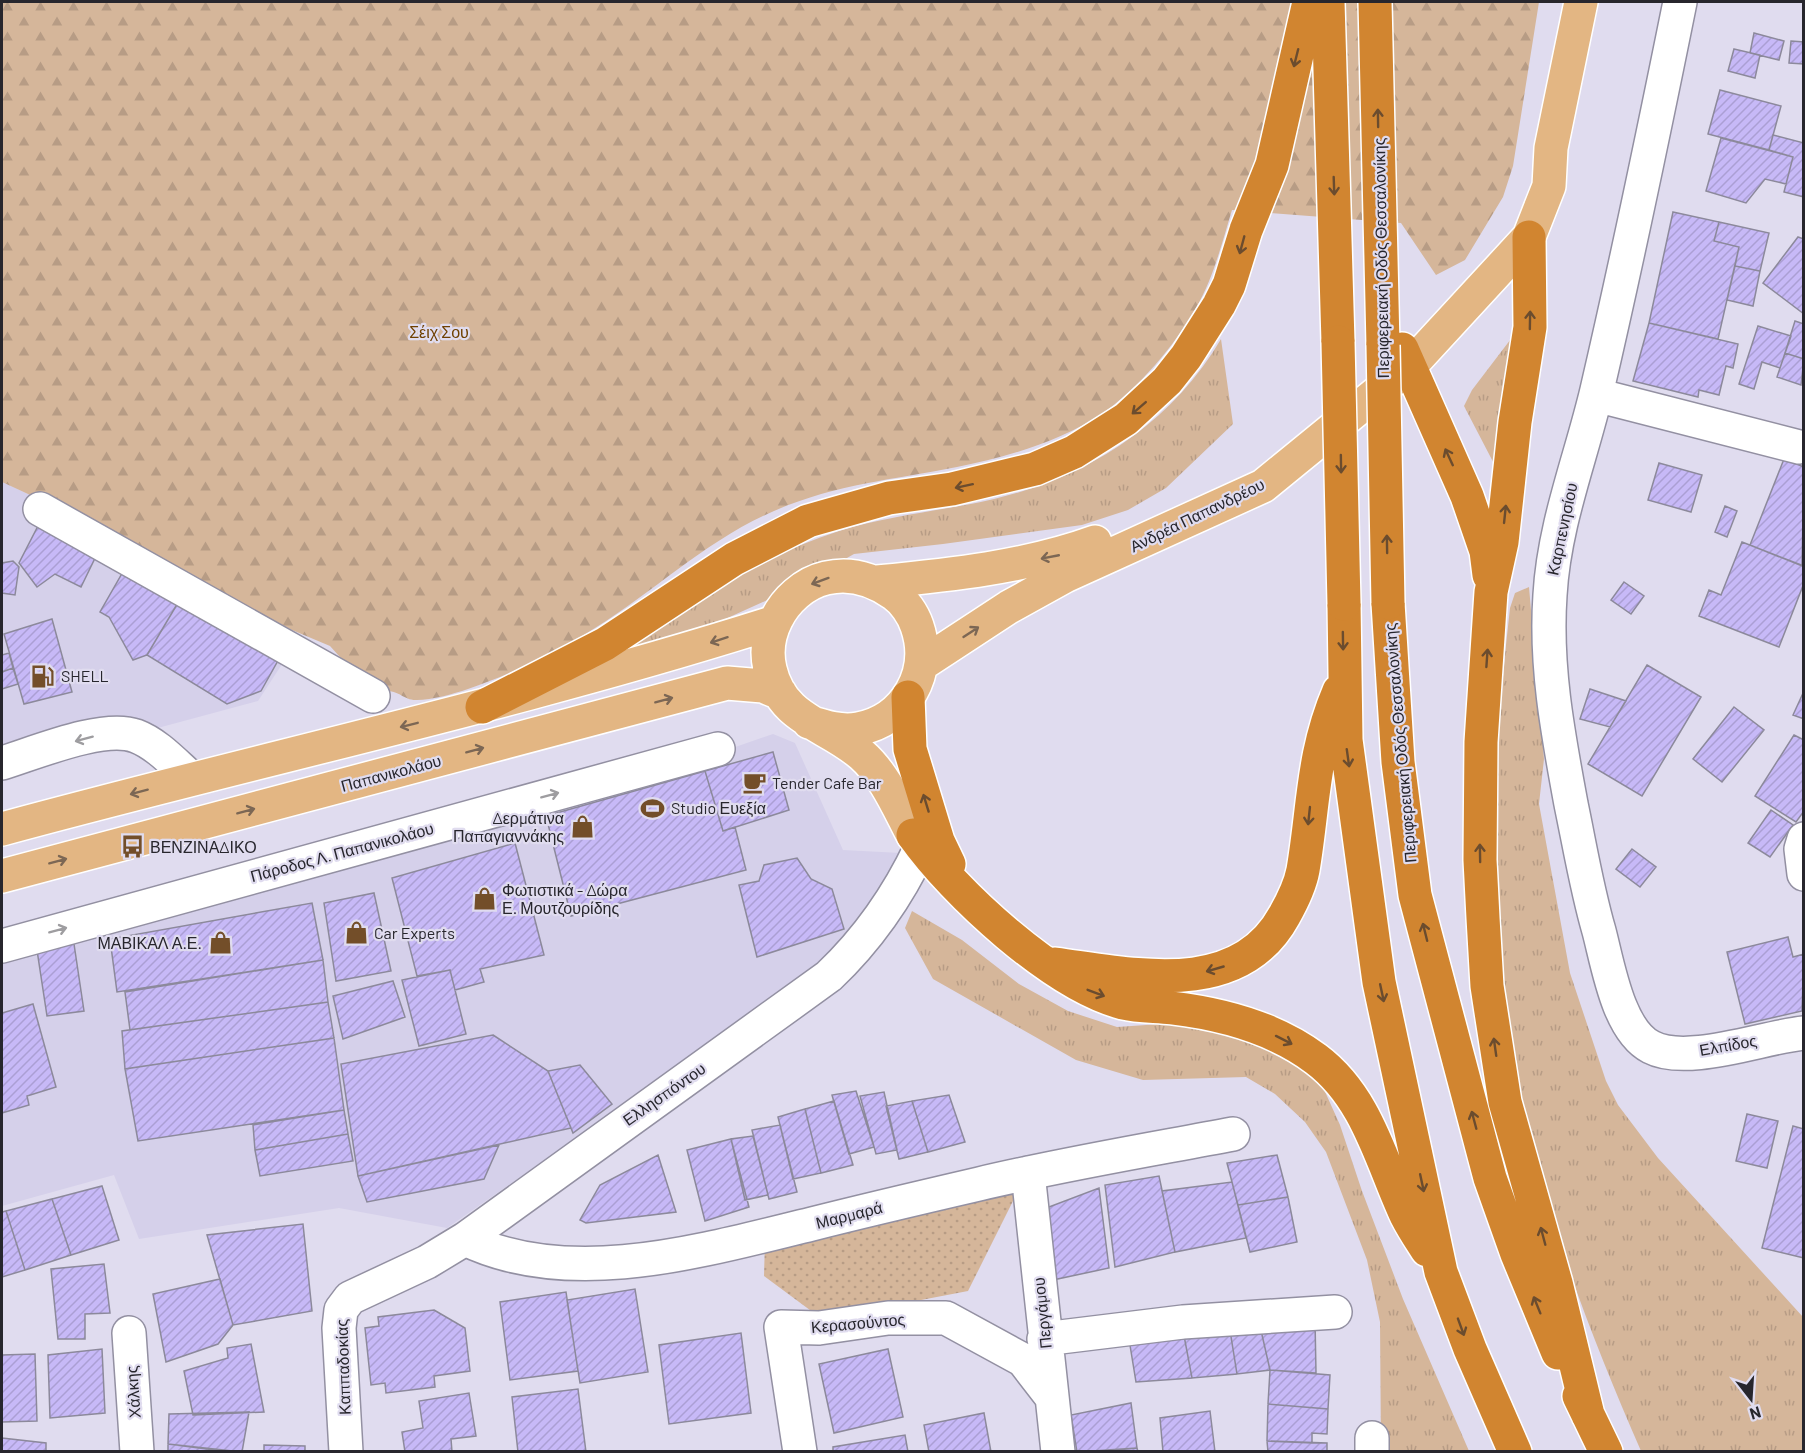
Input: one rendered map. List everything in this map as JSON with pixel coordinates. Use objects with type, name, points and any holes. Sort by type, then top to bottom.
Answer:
[{"type":"highway","points":[[482,707],[605,644],[734,559],[808,521],[889,498],[952,489],[1035,469],[1074,452],[1126,419],[1167,381],[1186,357],[1229,285],[1246,230],[1272,165],[1309,2]]},
{"type":"highway","points":[[1328,2],[1346,740],[1379,982],[1441,1272],[1470,1349],[1515,1452]]},
{"type":"highway","name":"Περιφερειακή Οδός Θεσσαλονίκης","points":[[1375,2],[1399,353],[1388,603],[1398,762],[1415,895],[1490,1178],[1539,1310],[1606,1452]]},
{"type":"highway","points":[[1529,237],[1530,327],[1515,422],[1502,542],[1491,592],[1479,797],[1480,872],[1487,986],[1505,1102],[1556,1283],[1588,1415]]},
{"type":"highway","points":[[1399,353],[1478,526],[1486,551],[1491,592]]},
{"type":"highway","points":[[1046,963],[1161,977],[1192,975],[1220,969],[1247,957],[1264,943],[1289,906],[1302,873],[1318,749],[1326,721],[1344,679]]},
{"type":"highway","points":[[908,697],[910,749],[938,842],[964,896]]},
{"type":"highway","points":[[917,841],[964,896],[1046,963],[1090,992],[1123,1003],[1172,1008],[1256,1026],[1289,1041],[1317,1060],[1335,1076],[1362,1114],[1407,1217],[1441,1272]]},
{"type":"main road","name":"Ανδρέα Παπανδρέου","points":[[877,582],[920,578],[1059,555],[1130,530],[1260,467],[1399,353],[1529,237],[1549,186],[1551,148],[1581,2]]},
{"type":"main road","name":"Ανδρέα Παπανδρέου","points":[[922,664],[1010,607],[1065,576],[1263,486],[1399,353],[1455,293],[1517,219],[1530,174],[1551,148]]},
{"type":"main road","points":[[809,722],[833,729],[857,729],[880,722],[900,708],[915,687],[922,664],[922,640],[914,617],[899,597],[877,582],[851,576],[825,578],[801,589],[782,608],[770,632],[767,658],[773,684],[788,706],[809,722],[863,755],[888,789],[917,841]]},
{"type":"main road","points":[[2,829],[191,778],[482,707],[687,651],[775,622]]},
{"type":"main road","name":"Παπανικολάου","points":[[2,876],[727,683],[763,686],[780,693]]},
{"type":"street","name":"Καρπενησίου","points":[[1653,1048],[1631,1029],[1617,998],[1593,910],[1553,706],[1549,633],[1554,559],[1562,518],[1596,395],[1628,255],[1680,2]]},
{"type":"street","points":[[1596,395],[1799,447]]},
{"type":"street","points":[[40,509],[373,696]]},
{"type":"street","points":[[2,763],[91,737],[133,735],[153,745],[191,778]]},
{"type":"street","name":"Πάροδος Λ. Παπανικολάου","points":[[2,946],[718,749]]},
{"type":"street","points":[[1803,839],[1801,849],[1803,874]]},
{"type":"street","name":"Ελλησπόντου","points":[[360,1291],[427,1262],[465,1239],[829,976],[877,924],[906,878],[917,841]]},
{"type":"street","name":"Ελπίδος","points":[[1653,1048],[1689,1052],[1803,1033]]},
{"type":"street","name":"Μαρμαρά","points":[[465,1239],[493,1250],[573,1263],[649,1259],[776,1233],[1028,1173],[1233,1134]]},
{"type":"street","name":"Περγάμου","points":[[1028,1173],[1050,1395],[1058,1452]]},
{"type":"street","name":"Καππαδοκίας","points":[[346,1452],[339,1318],[344,1304],[360,1291]]},
{"type":"street","points":[[1044,1339],[1183,1322],[1335,1312]]},
{"type":"street","name":"Κερασούντος","points":[[800,1452],[781,1327],[819,1328],[888,1318],[946,1318],[1023,1360],[1050,1395]]},
{"type":"street","name":"Χάλκης","points":[[129,1333],[137,1452]]},
{"type":"shaded area","points":[[2,482],[54,506],[293,630],[288,655],[258,701],[2,770]]},
{"type":"shaded area","points":[[773,734],[795,743],[843,850],[901,853],[847,949],[447,1228],[339,1208],[139,1239],[114,1175],[2,1206],[2,948],[721,752]]},
{"type":"green space","name":"Σέιχ Σου","points":[[2,2],[1539,2],[1513,166],[1503,197],[1465,260],[1436,275],[1401,223],[1232,210],[1217,260],[1188,322],[1142,379],[1103,413],[1051,440],[1013,453],[957,467],[842,489],[774,511],[704,550],[617,613],[549,654],[517,670],[468,689],[436,698],[412,700],[391,691],[378,691],[349,667],[330,646],[292,630],[54,506],[2,482]]},
{"type":"green space","points":[[1520,327],[1503,481],[1464,406],[1472,390]]},
{"type":"green space","points":[[1221,339],[1233,424],[1166,488],[1128,510],[1082,525],[854,554],[794,588],[670,644],[630,649],[703,596],[756,566],[811,541],[877,521],[994,499],[1062,477],[1094,461],[1152,421],[1201,369]]},
{"type":"green space","points":[[1529,587],[1544,759],[1539,804],[1570,973],[1606,1081],[1618,1105],[1658,1158],[1803,1317],[1803,1451],[1641,1451],[1589,1324],[1544,1192],[1525,1126],[1510,1058],[1492,911],[1498,752],[1510,608],[1515,593]]},
{"type":"green space","points":[[912,911],[962,940],[1019,984],[1068,1011],[1117,1027],[1175,1023],[1245,1037],[1289,1056],[1322,1085],[1340,1125],[1403,1299],[1469,1451],[1381,1451],[1380,1322],[1367,1260],[1326,1152],[1305,1122],[1275,1094],[1246,1077],[1143,1080],[1076,1060],[933,979],[905,928]]},
{"type":"green space","points":[[1020,1187],[968,1291],[822,1319],[764,1276],[765,1240]]},
{"type":"building","points":[[1754,33],[1784,41],[1779,60],[1750,53]]},
{"type":"building","points":[[1791,41],[1804,42],[1804,64],[1789,63]]},
{"type":"building","points":[[1734,49],[1760,55],[1755,78],[1728,71]]},
{"type":"building","points":[[1720,90],[1781,106],[1769,150],[1708,134]]},
{"type":"building","points":[[1773,135],[1804,143],[1804,197],[1784,192],[1793,157],[1769,150]]},
{"type":"building","points":[[1721,138],[1793,157],[1786,184],[1765,179],[1746,203],[1706,191]]},
{"type":"building","points":[[1673,212],[1719,222],[1714,241],[1739,247],[1718,339],[1649,323]]},
{"type":"building","points":[[1719,222],[1769,233],[1760,271],[1735,266],[1739,247],[1714,241]]},
{"type":"building","points":[[1798,237],[1804,239],[1804,314],[1763,283]]},
{"type":"building","points":[[1735,266],[1760,271],[1753,306],[1727,300]]},
{"type":"building","points":[[1795,321],[1804,324],[1804,359],[1785,353]]},
{"type":"building","points":[[1649,323],[1738,344],[1733,368],[1726,366],[1719,395],[1699,390],[1698,397],[1633,381]]},
{"type":"building","points":[[1758,326],[1791,336],[1780,368],[1762,362],[1754,389],[1739,384]]},
{"type":"building","points":[[1785,353],[1804,359],[1801,385],[1777,377]]},
{"type":"building","points":[[1784,459],[1804,467],[1802,566],[1750,545]]},
{"type":"building","points":[[1659,463],[1702,475],[1691,512],[1648,500]]},
{"type":"building","points":[[1725,506],[1737,511],[1727,537],[1715,532]]},
{"type":"building","points":[[40,522],[97,554],[81,587],[55,574],[37,587],[19,563]]},
{"type":"building","points":[[1742,542],[1804,566],[1804,583],[1779,647],[1699,616],[1709,590],[1721,595]]},
{"type":"building","points":[[13,561],[19,567],[15,595],[2,593],[2,563]]},
{"type":"building","points":[[124,570],[179,601],[147,655],[133,660],[109,617],[100,612]]},
{"type":"building","points":[[1624,582],[1644,596],[1631,614],[1611,600]]},
{"type":"building","points":[[179,601],[280,657],[261,691],[227,704],[147,655]]},
{"type":"building","points":[[52,619],[72,692],[24,704],[4,634]]},
{"type":"building","points":[[9,653],[13,668],[2,672],[2,655]]},
{"type":"building","points":[[1647,665],[1701,697],[1642,796],[1588,764]]},
{"type":"building","points":[[13,668],[18,684],[2,689],[2,672]]},
{"type":"building","points":[[1590,689],[1626,701],[1610,727],[1580,719]]},
{"type":"building","points":[[1804,691],[1804,719],[1793,715]]},
{"type":"building","points":[[1734,707],[1764,730],[1722,782],[1693,759]]},
{"type":"building","points":[[1794,735],[1804,740],[1804,811],[1796,822],[1755,796]]},
{"type":"building","points":[[773,752],[789,810],[723,831],[705,771]]},
{"type":"building","points":[[705,771],[723,831],[735,827],[746,870],[571,916],[546,816]]},
{"type":"building","points":[[1771,810],[1793,825],[1770,857],[1748,843]]},
{"type":"building","points":[[515,843],[544,955],[480,969],[484,982],[455,990],[450,970],[417,976],[392,878]]},
{"type":"building","points":[[1632,849],[1656,867],[1640,887],[1616,869]]},
{"type":"building","points":[[797,858],[811,879],[832,889],[844,929],[757,957],[739,885],[759,881],[764,865]]},
{"type":"building","points":[[374,893],[391,971],[336,981],[324,903]]},
{"type":"building","points":[[312,903],[323,960],[117,992],[110,939]]},
{"type":"building","points":[[1788,937],[1793,957],[1804,954],[1802,1011],[1745,1024],[1727,952]]},
{"type":"building","points":[[74,944],[84,1011],[47,1016],[37,950]]},
{"type":"building","points":[[323,960],[328,1002],[130,1030],[125,992]]},
{"type":"building","points":[[450,970],[466,1034],[419,1046],[402,980]]},
{"type":"building","points":[[393,981],[405,1017],[343,1039],[333,996]]},
{"type":"building","points":[[328,1002],[334,1038],[125,1069],[122,1031]]},
{"type":"building","points":[[33,1004],[56,1087],[27,1096],[29,1105],[2,1113],[2,1013]]},
{"type":"building","points":[[493,1035],[548,1071],[571,1128],[358,1176],[341,1064]]},
{"type":"building","points":[[334,1038],[344,1110],[138,1141],[125,1069]]},
{"type":"building","points":[[580,1065],[612,1104],[573,1133],[548,1071]]},
{"type":"building","points":[[856,1091],[874,1147],[849,1154],[832,1095]]},
{"type":"building","points":[[884,1092],[897,1150],[876,1154],[860,1096]]},
{"type":"building","points":[[949,1095],[965,1142],[928,1152],[912,1101]]},
{"type":"building","points":[[834,1101],[853,1165],[821,1173],[805,1109]]},
{"type":"building","points":[[912,1101],[928,1152],[899,1159],[886,1106]]},
{"type":"building","points":[[805,1109],[821,1173],[793,1179],[778,1117]]},
{"type":"building","points":[[344,1110],[348,1134],[255,1150],[253,1125]]},
{"type":"building","points":[[1747,1114],[1778,1121],[1767,1168],[1736,1161]]},
{"type":"building","points":[[780,1125],[797,1192],[769,1199],[752,1130]]},
{"type":"building","points":[[1793,1126],[1804,1129],[1804,1258],[1762,1248]]},
{"type":"building","points":[[348,1134],[353,1161],[260,1176],[255,1150]]},
{"type":"building","points":[[753,1136],[768,1195],[745,1200],[731,1139]]},
{"type":"building","points":[[731,1139],[749,1207],[705,1221],[687,1150]]},
{"type":"building","points":[[499,1145],[484,1179],[367,1202],[358,1176]]},
{"type":"building","points":[[658,1155],[676,1212],[586,1223],[580,1220],[600,1185]]},
{"type":"building","points":[[1277,1155],[1288,1197],[1238,1205],[1227,1163]]},
{"type":"building","points":[[1159,1176],[1175,1252],[1115,1267],[1105,1185]]},
{"type":"building","points":[[1232,1182],[1246,1238],[1175,1252],[1162,1191]]},
{"type":"building","points":[[102,1186],[119,1240],[71,1255],[52,1199]]},
{"type":"building","points":[[1099,1188],[1109,1268],[1048,1281],[1041,1210]]},
{"type":"building","points":[[1288,1197],[1297,1242],[1250,1252],[1238,1205]]},
{"type":"building","points":[[52,1199],[71,1255],[25,1270],[6,1211]]},
{"type":"building","points":[[6,1211],[25,1270],[2,1277],[2,1212]]},
{"type":"building","points":[[303,1224],[312,1311],[233,1325],[207,1235]]},
{"type":"building","points":[[104,1264],[110,1313],[85,1314],[85,1339],[58,1339],[51,1269]]},
{"type":"building","points":[[220,1279],[233,1325],[218,1344],[166,1362],[153,1294]]},
{"type":"building","points":[[635,1289],[648,1372],[580,1383],[567,1300]]},
{"type":"building","points":[[566,1292],[578,1371],[510,1380],[500,1302]]},
{"type":"building","points":[[434,1310],[465,1328],[470,1371],[434,1376],[435,1387],[386,1393],[385,1383],[371,1385],[365,1328],[379,1326],[378,1317]]},
{"type":"building","points":[[1315,1320],[1316,1373],[1270,1370],[1260,1326]]},
{"type":"building","points":[[1229,1324],[1260,1326],[1270,1370],[1237,1374]]},
{"type":"building","points":[[1229,1324],[1237,1374],[1192,1378],[1182,1325]]},
{"type":"building","points":[[1182,1325],[1192,1378],[1136,1382],[1128,1333]]},
{"type":"building","points":[[741,1333],[751,1413],[669,1424],[659,1345]]},
{"type":"building","points":[[251,1344],[264,1412],[193,1415],[184,1371],[228,1358],[227,1348]]},
{"type":"building","points":[[102,1349],[105,1413],[50,1418],[48,1355]]},
{"type":"building","points":[[888,1349],[903,1417],[834,1433],[819,1364]]},
{"type":"building","points":[[35,1354],[37,1421],[2,1422],[2,1355]]},
{"type":"building","points":[[1270,1370],[1330,1375],[1328,1409],[1268,1404]]},
{"type":"building","points":[[578,1389],[586,1452],[518,1452],[512,1397]]},
{"type":"building","points":[[469,1393],[476,1436],[451,1439],[452,1452],[405,1452],[402,1432],[423,1428],[419,1401]]},
{"type":"building","points":[[1131,1403],[1137,1448],[1077,1452],[1071,1415]]},
{"type":"building","points":[[1268,1404],[1328,1409],[1327,1434],[1312,1433],[1312,1443],[1267,1441]]},
{"type":"building","points":[[1210,1411],[1215,1452],[1163,1452],[1160,1418]]},
{"type":"building","points":[[249,1412],[242,1452],[168,1444],[169,1414]]},
{"type":"building","points":[[984,1413],[991,1452],[929,1452],[924,1425]]},
{"type":"building","points":[[905,1435],[908,1452],[833,1452],[833,1447]]},
{"type":"building","points":[[2,1438],[46,1443],[46,1452],[2,1452]]},
{"type":"building","points":[[1267,1441],[1327,1443],[1327,1452],[1268,1452]]},
{"type":"building","points":[[168,1444],[230,1452],[168,1452]]},
{"type":"building","points":[[264,1445],[305,1446],[305,1452],[264,1452]]},
{"type":"building","points":[[1137,1448],[1138,1452],[1096,1452]]},
{"type":"place","name":"SHELL","points":[[43,676]]},
{"type":"place","name":"Tender Cafe Bar","points":[[754,783]]},
{"type":"place","name":"Studio Ευεξία","points":[[653,808]]},
{"type":"place","name":"Δερμάτινα Παπαγιαννάκης","points":[[582,827]]},
{"type":"place","name":"ΒΕΝΖΙΝΑΔΙΚΟ","points":[[132,847]]},
{"type":"place","name":"Φωτιστικά - Δώρα Ε. Μουτζουρίδης","points":[[484,899]]},
{"type":"place","name":"Car Experts","points":[[356,933]]},
{"type":"place","name":"ΜΑΒΙΚΑΛ Α.Ε.","points":[[220,943]]}]
